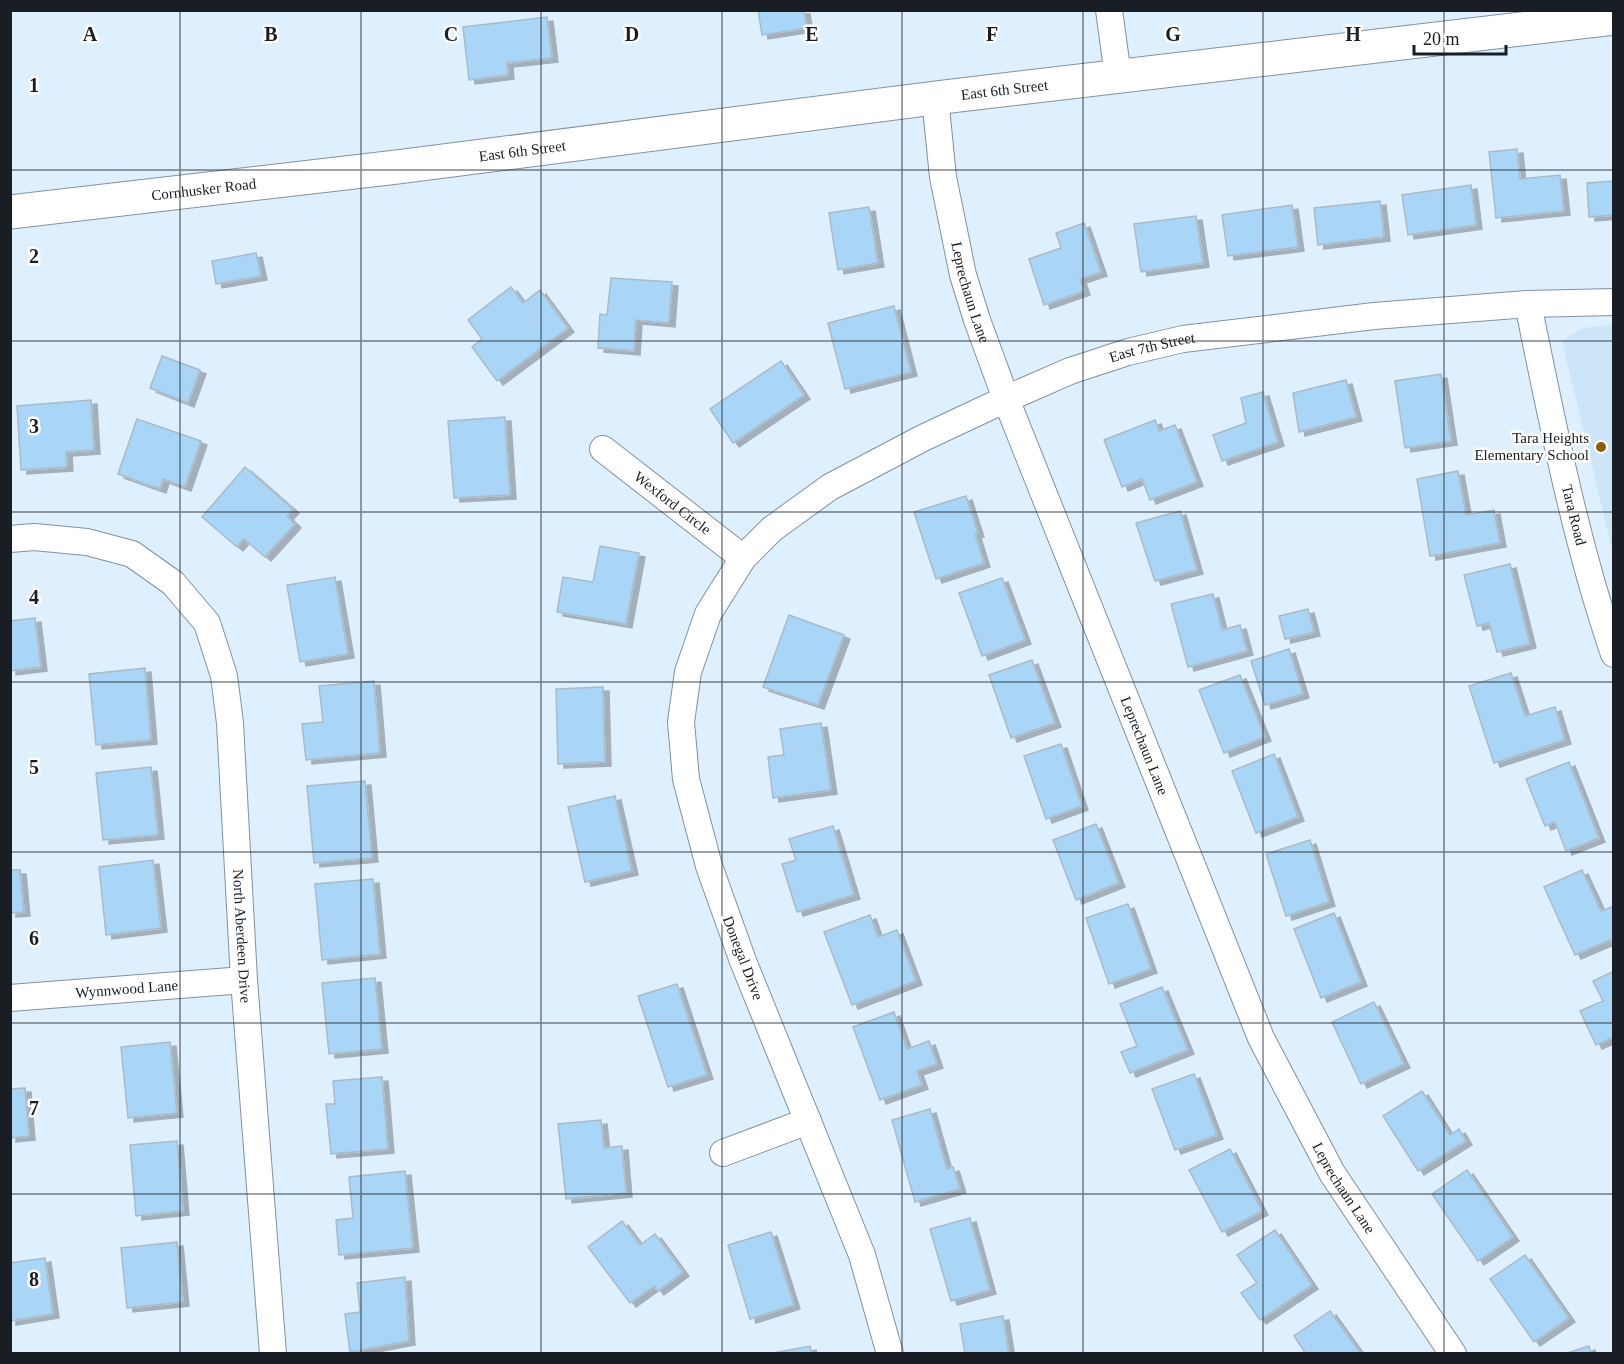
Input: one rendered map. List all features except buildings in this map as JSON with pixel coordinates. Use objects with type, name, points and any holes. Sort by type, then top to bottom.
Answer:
[{"type":"main road","name":"East 6th Street","points":[[397,167],[935,98],[1614,18]]},
{"type":"main road","name":"Cornhusker Road","points":[[10,212],[397,167]]},
{"type":"street","points":[[1109,10],[1118,76]]},
{"type":"street","name":"Leprechaun Lane","points":[[935,98],[943,177],[958,254],[977,320],[1006,399],[1261,1038],[1332,1173],[1453,1353]]},
{"type":"street","name":"East 7th Street","points":[[743,558],[772,530],[830,487],[923,438],[1006,399],[1070,371],[1128,352],[1183,339],[1374,316],[1528,304],[1614,302]]},
{"type":"street","name":"Tara Road","points":[[1528,304],[1564,472],[1597,605],[1614,654]]},
{"type":"street","name":"Wexford Circle","points":[[603,449],[743,558]]},
{"type":"street","name":"North Aberdeen Drive","points":[[10,539],[34,537],[87,543],[132,554],[173,583],[207,623],[224,676],[230,723],[244,980],[273,1353]]},
{"type":"street","name":"Donegal Drive","points":[[743,558],[708,614],[688,672],[681,722],[686,779],[709,866],[743,961],[862,1256],[890,1353]]},
{"type":"street","name":"Wynnwood Lane","points":[[10,998],[244,980]]},
{"type":"street","points":[[723,1153],[808,1121]]},
{"type":"shaded area","name":"Tara Heights Elementary School","points":[[1614,325],[1613,553],[1562,341],[1583,328]]},
{"type":"place","name":"Tara Heights Elementary School","points":[[1601,447]]}]
